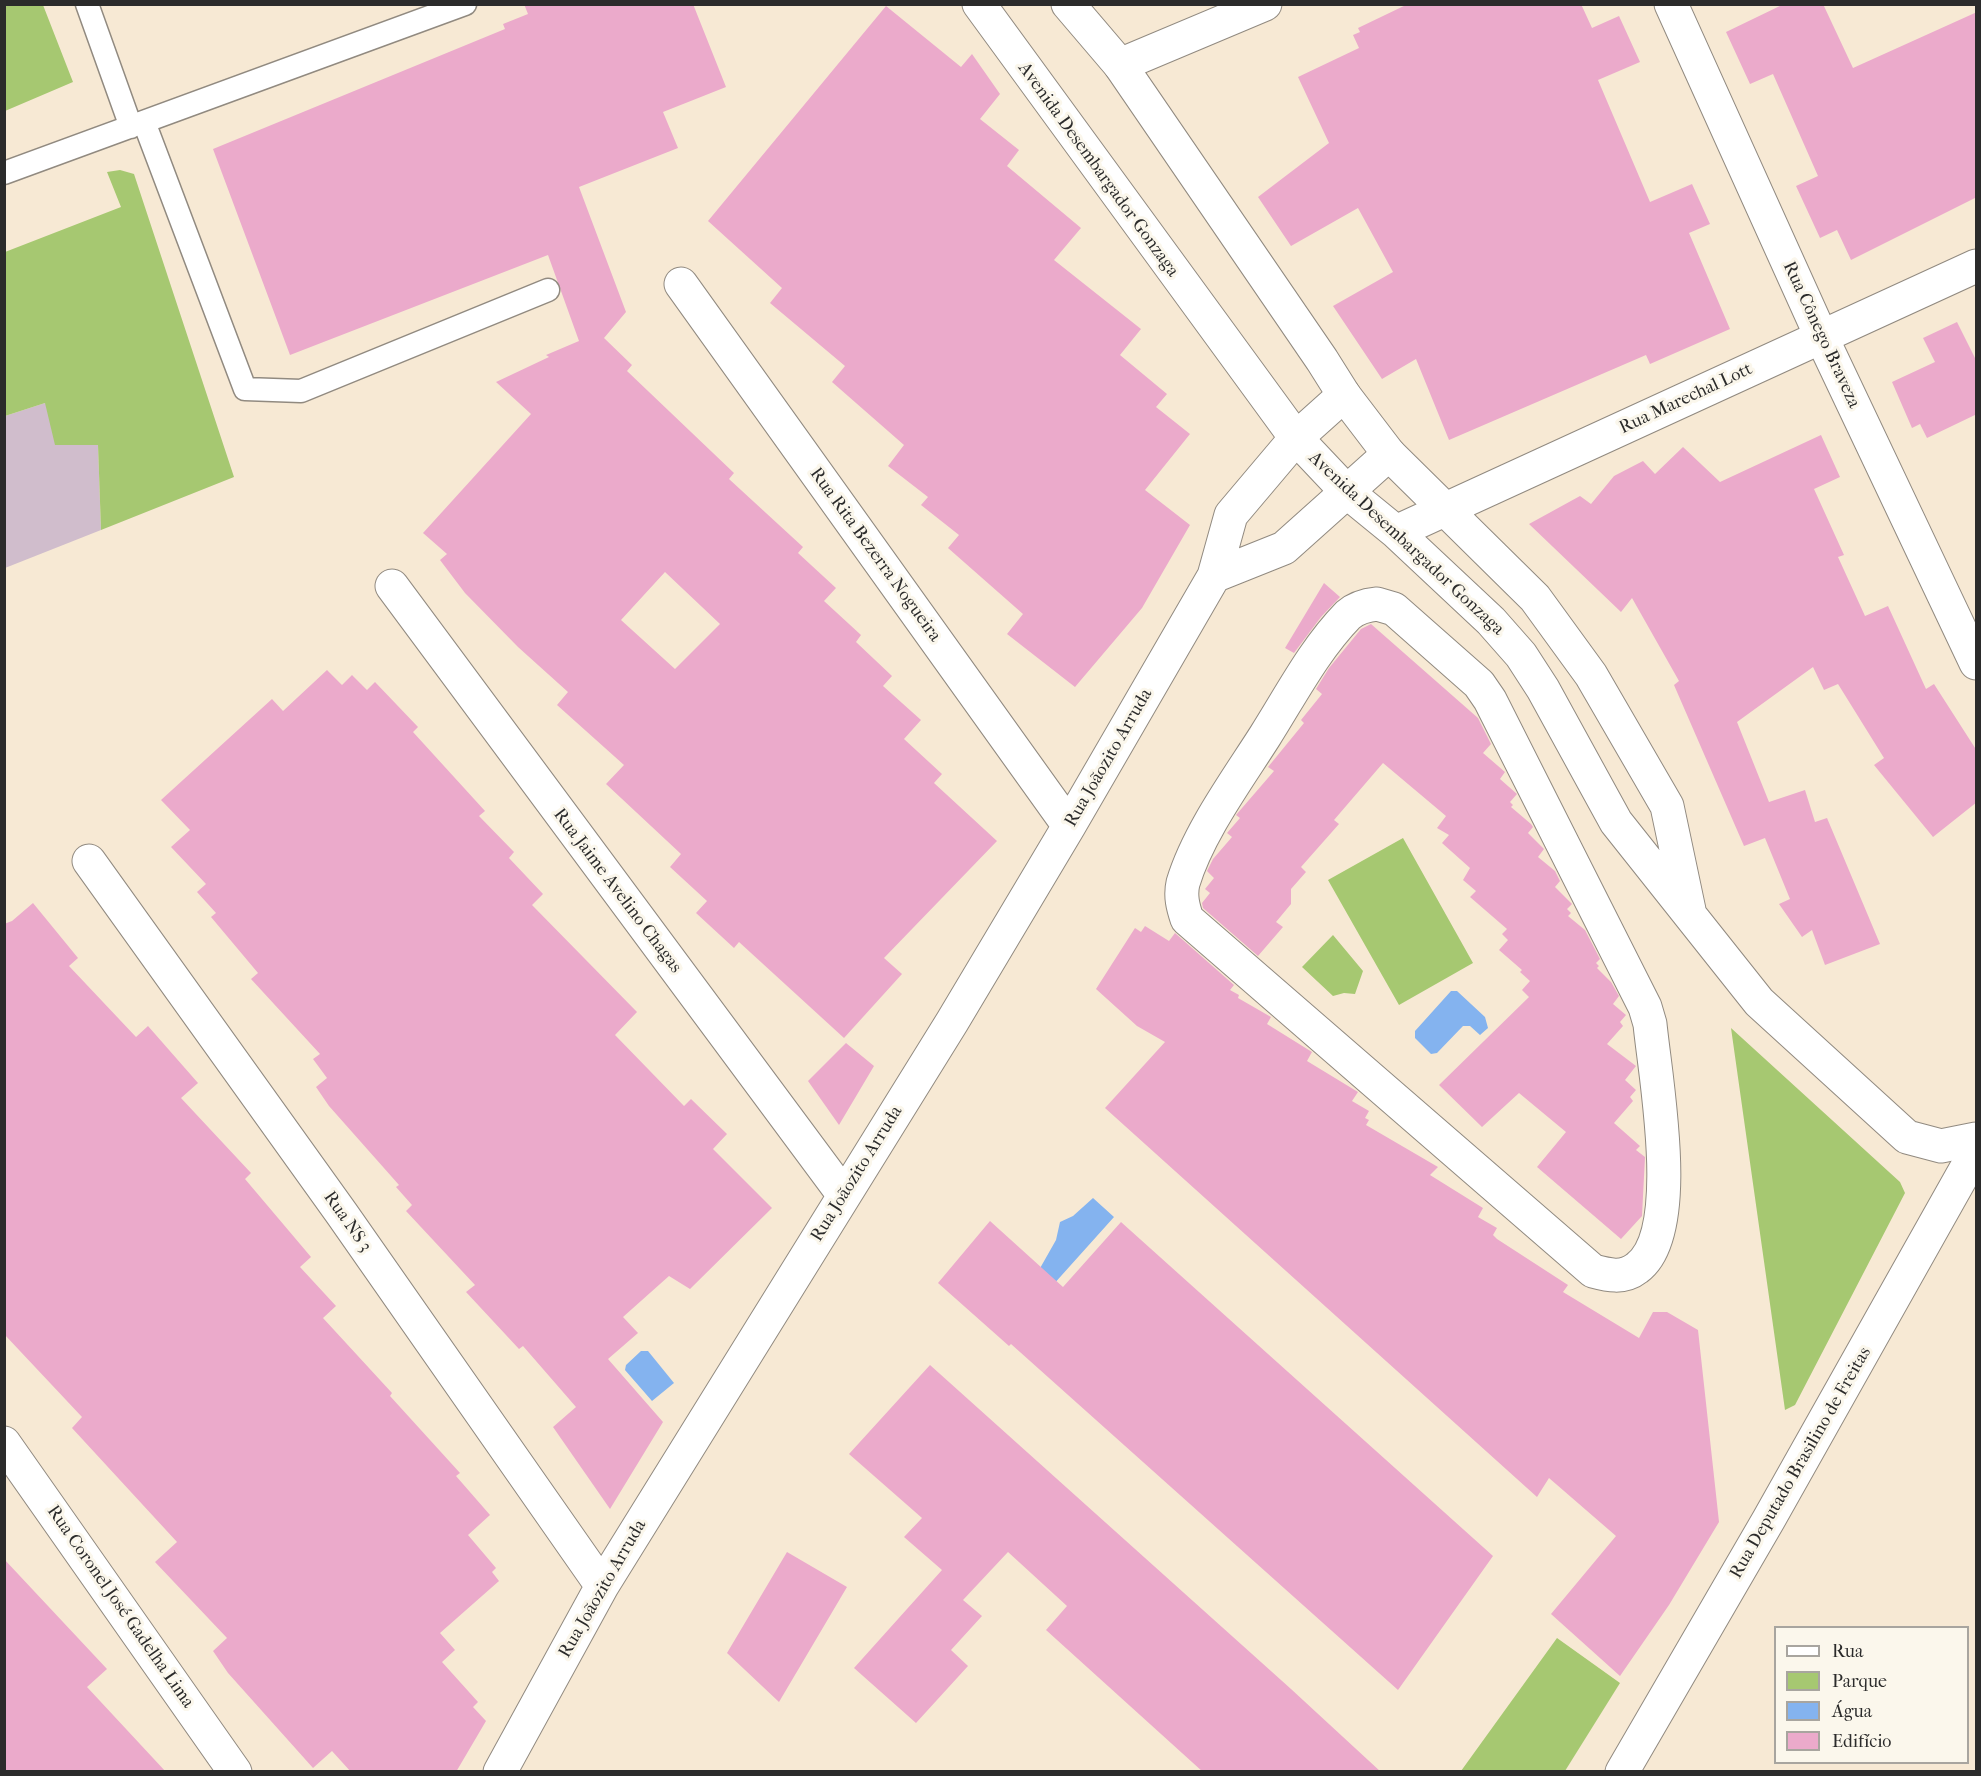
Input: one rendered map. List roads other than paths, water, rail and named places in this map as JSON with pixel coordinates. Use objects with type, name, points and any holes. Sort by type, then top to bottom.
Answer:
[{"type":"street","name":"Avenida Desembargador Gonzaga","points":[[979,4],[1296,438],[1347,492],[1396,532],[1491,621],[1521,655],[1543,689],[1616,822],[1759,1002],[1907,1137],[1941,1146],[1977,1139]]},
{"type":"street","name":"Avenida Desembargador Gonzaga","points":[[1068,4],[1120,66],[1344,395],[1389,454],[1535,598],[1591,675],[1667,806],[1690,918]]},
{"type":"street","points":[[1120,66],[1265,4]]},
{"type":"street","name":"Rua Cônego Braveza","points":[[1671,4],[1821,336],[1977,663]]},
{"type":"street","name":"Rua Marechal Lott","points":[[1396,532],[1977,266]]},
{"type":"street","name":"Rua Rita Bezerra Nogueira","points":[[681,285],[1069,826]]},
{"type":"street","name":"Rua Joãozito Arruda","points":[[500,1772],[602,1586],[843,1194],[952,1022],[1069,826],[1214,576],[1232,515],[1296,438],[1344,395]]},
{"type":"street","points":[[1214,576],[1284,548],[1389,454]]},
{"type":"street","name":"Rua Jaime Avelino Chagas","points":[[392,586],[843,1194]]},
{"type":"street","points":[[1377,604],[1394,609],[1479,684],[1490,700],[1637,990],[1650,1024],[1663,1151],[1664,1210],[1659,1233],[1638,1268],[1614,1276],[1593,1271],[1187,919],[1181,901],[1183,885],[1196,851],[1233,787],[1317,653],[1350,614],[1365,605],[1377,604]]},
{"type":"street","name":"Rua NS 3","points":[[89,861],[342,1214],[602,1586]]},
{"type":"street","name":"Rua Deputado Brasilino de Freitas","points":[[1622,1772],[1781,1499],[1977,1151]]},
{"type":"street","name":"Rua Coronel José Gadelha Lima","points":[[4,1443],[235,1772]]},
{"type":"lane","points":[[87,4],[245,389],[301,391],[548,290]]},
{"type":"lane","points":[[4,173],[465,4]]},
{"type":"water","points":[[1451,991],[1457,991],[1485,1017],[1488,1028],[1480,1035],[1470,1026],[1463,1026],[1437,1053],[1431,1054],[1415,1038],[1415,1031]]},
{"type":"water","points":[[1093,1198],[1114,1217],[1035,1305],[1039,1270],[1056,1240],[1060,1222],[1073,1216]]},
{"type":"water","points":[[641,1351],[648,1351],[674,1383],[652,1401],[625,1370],[626,1365]]}]
